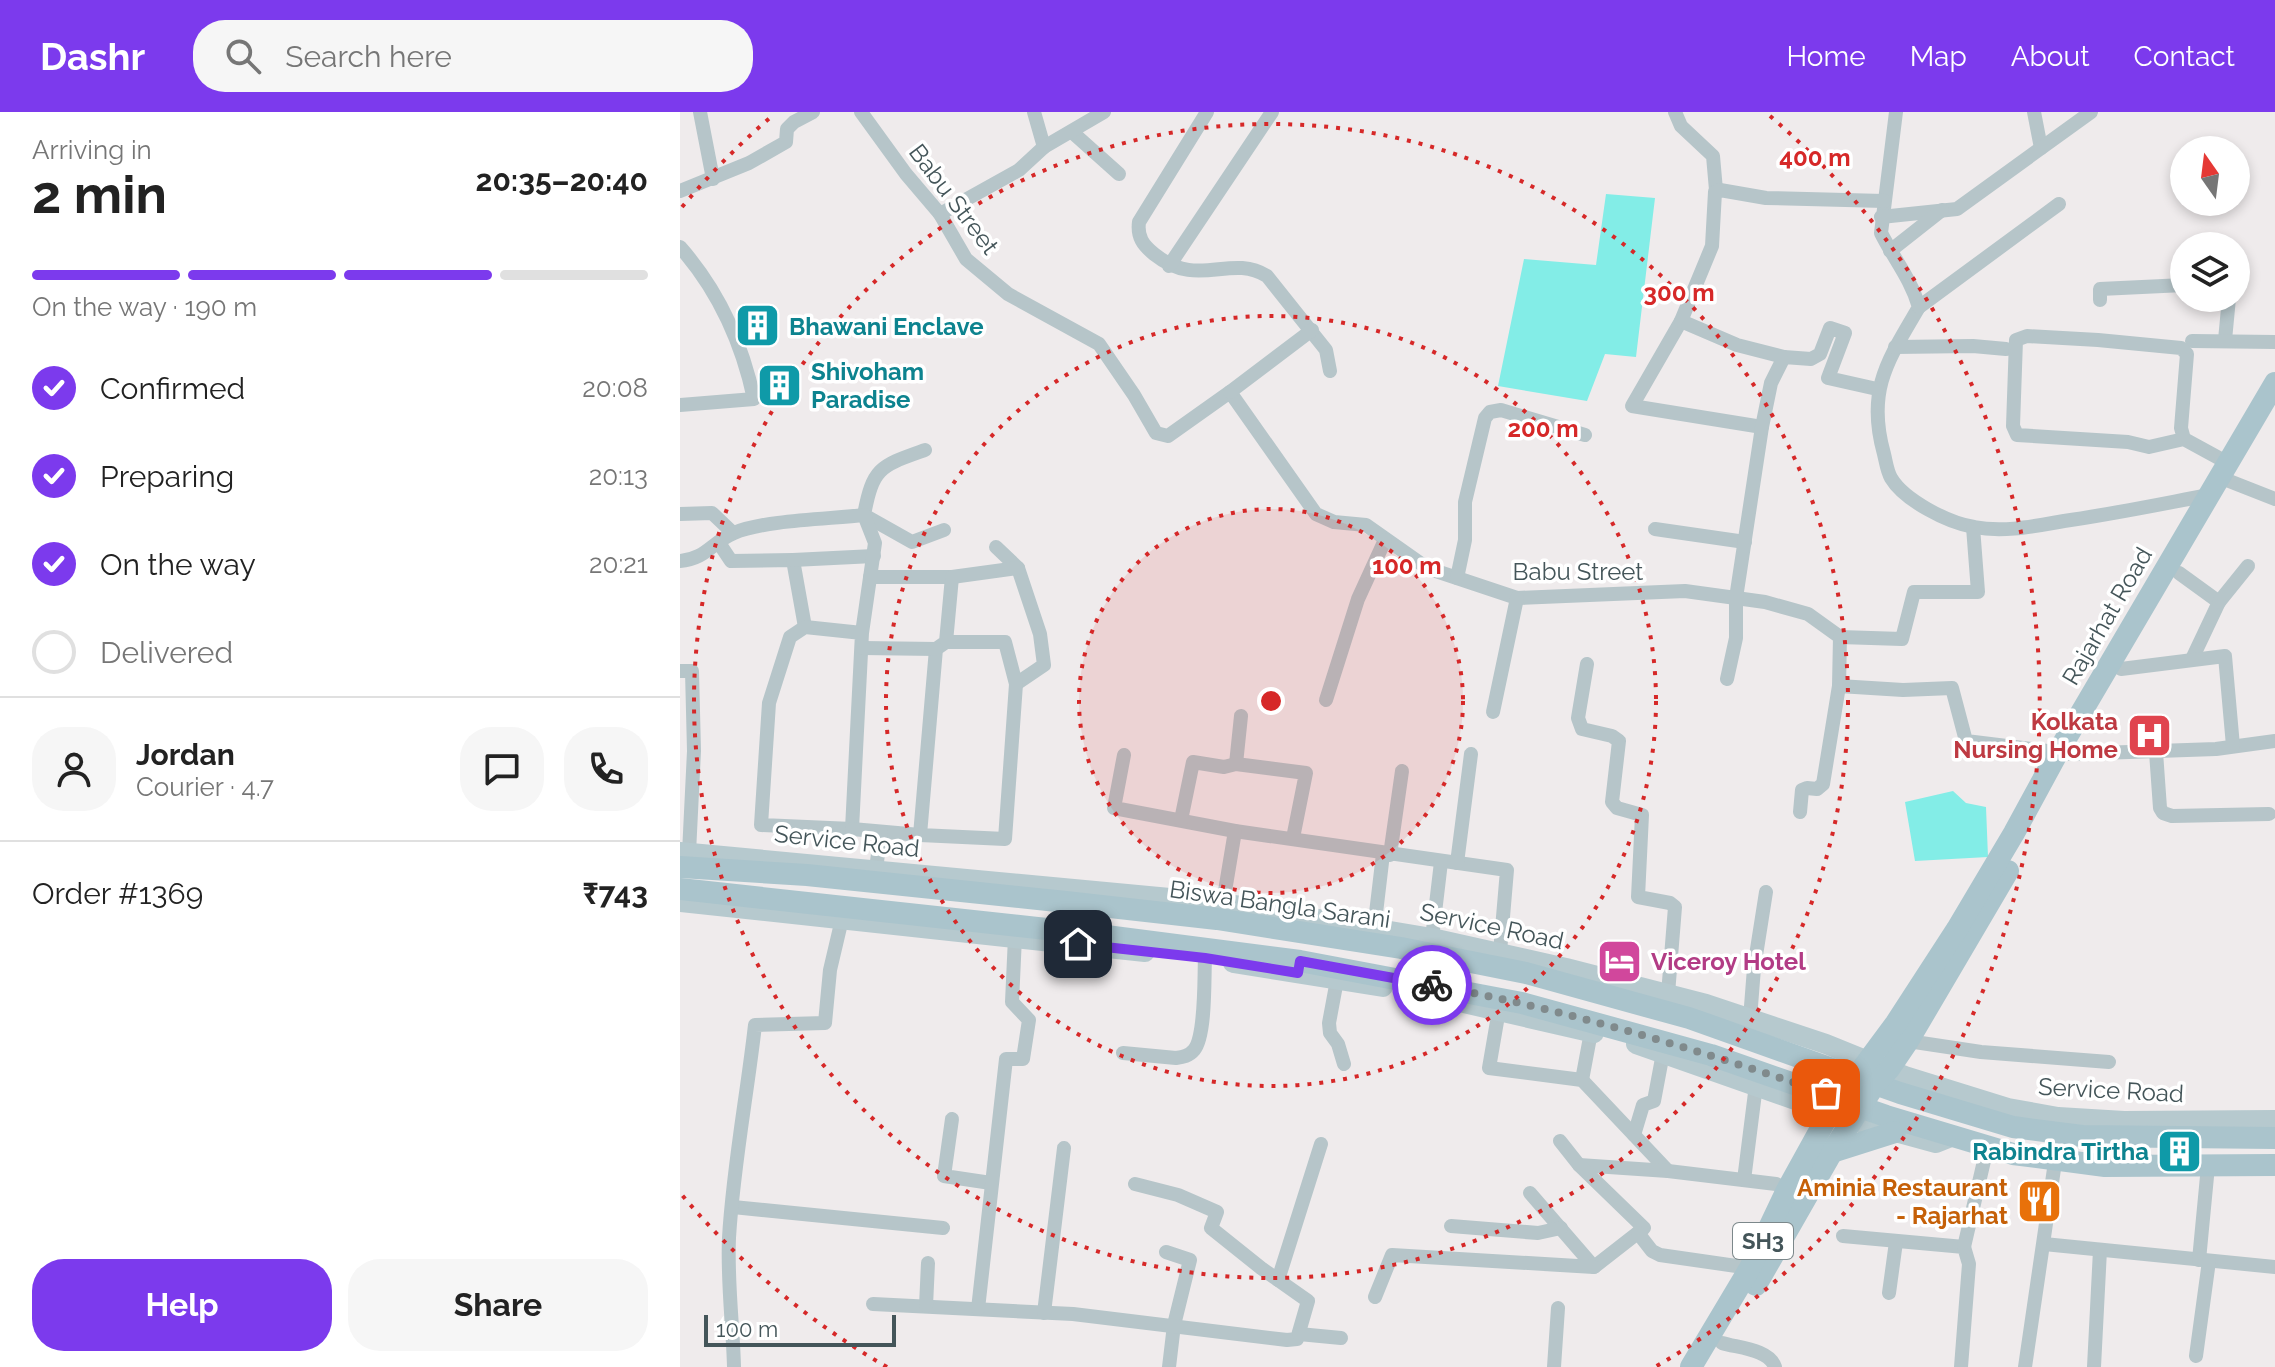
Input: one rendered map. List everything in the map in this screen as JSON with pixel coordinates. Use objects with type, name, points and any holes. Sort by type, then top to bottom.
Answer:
[{"type":"main road","name":"Rajarhat Road","points":[[1872,1073],[1896,1023],[2064,753],[2275,383]]},
{"type":"main road","name":"Rajarhat Road","points":[[1872,1073],[1908,1041],[2037,823],[2064,753],[2121,669],[2179,573],[2222,479],[2275,405]]},
{"type":"main road","name":"Biswa Bangla Sarani","points":[[683,857],[807,875],[1216,908],[1526,973],[1872,1073],[1983,1119],[2050,1133],[2145,1138],[2275,1138]]},
{"type":"main road","points":[[686,894],[1083,933],[1299,967],[1500,1005],[1711,1055],[1846,1109],[1987,1148],[2055,1162],[2105,1166],[2275,1165]]},
{"type":"main road","name":"SH3","points":[[1691,1367],[1750,1268],[1787,1190],[1872,1073]]},
{"type":"main road","name":"SH3","points":[[1707,1367],[1832,1152],[1846,1109]]},
{"type":"main road","points":[[1832,1152],[1895,1132]]},
{"type":"street","points":[[700,112],[713,179]]},
{"type":"street","points":[[680,191],[749,163],[786,142],[787,129],[813,112]]},
{"type":"street","name":"Babu Street","points":[[861,112],[940,214],[966,259],[1008,294],[1099,344],[1160,436],[1168,436],[1230,392],[1316,514],[1334,522],[1366,525],[1427,568],[1517,598],[1685,591],[1765,602],[1808,614],[1840,637]]},
{"type":"street","points":[[1034,112],[1044,147]]},
{"type":"street","points":[[1207,112],[1139,222],[1140,237],[1145,246],[1169,266],[1191,271],[1254,268],[1267,276],[1326,350],[1330,371]]},
{"type":"street","points":[[1169,266],[1272,112]]},
{"type":"street","points":[[1675,112],[1681,126],[1713,156],[1716,190],[1712,246],[1681,321],[1632,406],[1762,427]]},
{"type":"street","points":[[1896,112],[1881,233],[1903,268],[1919,307]]},
{"type":"street","points":[[2034,112],[2041,148]]},
{"type":"street","points":[[1881,217],[1957,209],[2091,112]]},
{"type":"street","points":[[940,214],[1019,170],[1044,147],[1100,113]]},
{"type":"street","points":[[1072,132],[1119,174]]},
{"type":"street","points":[[1716,190],[1766,198],[1884,201]]},
{"type":"street","points":[[2059,204],[1919,307],[1895,347],[1877,389],[1882,445],[1891,477],[1923,507],[1947,519],[1973,527],[2010,530],[2115,513],[2222,479]]},
{"type":"street","points":[[1890,251],[1942,210]]},
{"type":"street","points":[[680,405],[754,399],[743,351],[708,283],[683,256]]},
{"type":"street","points":[[2100,300],[2100,289],[2170,286]]},
{"type":"street","points":[[2225,340],[2228,312]]},
{"type":"street","points":[[1681,321],[1737,345],[1784,357],[1811,359],[1820,354],[1830,328],[1837,330],[1845,333],[1828,378],[1877,389]]},
{"type":"street","points":[[1230,392],[1312,330]]},
{"type":"street","points":[[2184,439],[2149,447],[2128,442],[2017,435],[2013,426],[2016,340],[2041,337],[2181,348],[2187,354],[2181,428],[2184,439],[2222,479],[2275,499]]},
{"type":"street","points":[[2192,341],[2275,342]]},
{"type":"street","points":[[1895,347],[1973,346],[2006,349]]},
{"type":"street","points":[[1727,679],[1736,638],[1736,598],[1762,427],[1771,383],[1784,357]]},
{"type":"street","points":[[1457,578],[1465,540],[1465,502],[1485,418],[1490,412],[1501,410],[1585,435]]},
{"type":"street","points":[[852,829],[862,640],[875,543],[864,515],[869,487],[876,473],[896,460],[925,450]]},
{"type":"street","points":[[680,514],[712,513],[733,533]]},
{"type":"street","points":[[680,561],[695,560],[733,533],[762,526],[864,515],[912,542],[944,530]]},
{"type":"street","points":[[1800,812],[1802,790],[1817,789],[1823,784],[1839,686],[1840,637],[1902,639],[1914,592],[1978,592],[1973,527]]},
{"type":"street","points":[[1655,529],[1745,542]]},
{"type":"street","points":[[1326,700],[1358,599],[1385,540]]},
{"type":"street","points":[[719,543],[731,561],[874,556]]},
{"type":"street","points":[[996,547],[1018,568],[1040,634],[1044,665],[1016,684]]},
{"type":"street","points":[[793,560],[805,627]]},
{"type":"street","points":[[2192,659],[2219,602],[2248,566]]},
{"type":"street","points":[[870,577],[952,577],[1018,568]]},
{"type":"street","points":[[2179,573],[2219,602]]},
{"type":"street","points":[[920,835],[941,646],[952,577]]},
{"type":"street","points":[[1493,712],[1517,598]]},
{"type":"street","points":[[805,627],[862,640],[941,646],[1005,642],[1016,684],[1005,839],[761,825],[769,703],[790,637],[805,627]]},
{"type":"street","points":[[2121,669],[2225,656],[2233,746]]},
{"type":"street","points":[[1587,664],[1579,725],[1582,729],[1612,736],[1619,741],[1612,802],[1617,808],[1642,815],[1638,897],[1670,903],[1675,907],[1668,994]]},
{"type":"street","points":[[680,671],[692,671],[683,857]]},
{"type":"street","points":[[1839,686],[1903,690],[1952,688],[1966,741],[2064,753],[2156,752],[2275,741]]},
{"type":"street","points":[[1236,764],[1241,716]]},
{"type":"street","points":[[2156,752],[2160,808],[2163,813],[2172,816],[2269,814]]},
{"type":"street","points":[[1457,863],[1471,754]]},
{"type":"street","points":[[1124,755],[1114,808],[1235,831],[1507,870],[1500,952]]},
{"type":"street","points":[[1181,820],[1193,762],[1306,773],[1293,838]]},
{"type":"street","points":[[1374,930],[1402,771]]},
{"type":"street","points":[[1216,908],[1235,831]]},
{"type":"street","points":[[876,869],[881,832]]},
{"type":"street","name":"Service Road","points":[[683,857],[876,869],[1216,908],[1432,938],[1668,994],[1826,1044],[1872,1073],[2008,1108],[2058,1117],[2124,1121],[2275,1120]]},
{"type":"street","points":[[1432,938],[1441,862]]},
{"type":"street","points":[[1750,1019],[1754,968],[1766,892]]},
{"type":"street","points":[[754,903],[842,919],[1299,967],[1337,980],[1500,1005],[1663,1053],[1756,1085],[1846,1109],[1895,1132],[1936,1143],[1951,1137]]},
{"type":"street","points":[[734,1367],[729,1239],[741,1118],[749,1081],[755,1025],[825,1023],[830,970],[842,919]]},
{"type":"street","points":[[978,1309],[1006,1059],[1023,1059],[1029,1020],[1012,1002],[1015,937]]},
{"type":"street","points":[[1123,1053],[1176,1058],[1194,1051],[1199,1041],[1205,958]]},
{"type":"street","points":[[1337,980],[1329,1023],[1330,1033],[1338,1044],[1344,1064]]},
{"type":"street","points":[[1500,1005],[1489,1068],[1582,1080],[1668,1171]]},
{"type":"street","points":[[1582,1080],[1591,1032]]},
{"type":"street","points":[[1908,1041],[2010,1055],[2109,1062]]},
{"type":"street","points":[[1634,1135],[1643,1105],[1654,1101],[1663,1053]]},
{"type":"street","points":[[1744,1180],[1756,1085]]},
{"type":"street","points":[[952,1119],[944,1176],[991,1183]]},
{"type":"street","points":[[1375,1297],[1392,1255],[1594,1267],[1644,1228],[1579,1165],[1560,1141]]},
{"type":"street","points":[[1278,1280],[1321,1144]]},
{"type":"street","points":[[1044,1313],[1064,1148]]},
{"type":"street","points":[[1961,1367],[1969,1264],[1964,1247],[1987,1148]]},
{"type":"street","points":[[2025,1367],[2055,1162]]},
{"type":"street","points":[[1579,1165],[1744,1180],[1776,1184],[1787,1190]]},
{"type":"street","points":[[2196,1356],[2208,1166]]},
{"type":"street","points":[[873,1304],[1044,1313],[1297,1339],[1308,1301],[1211,1228],[1217,1212],[1178,1195],[1135,1184]]},
{"type":"street","points":[[1530,1193],[1594,1267]]},
{"type":"street","points":[[733,1207],[943,1228]]},
{"type":"street","points":[[1451,1226],[1538,1233],[1561,1228]]},
{"type":"street","points":[[1638,1233],[1652,1251],[1660,1255],[1750,1268]]},
{"type":"street","points":[[1843,1236],[1958,1244],[1964,1247]]},
{"type":"street","points":[[1889,1293],[1896,1242]]},
{"type":"street","points":[[2044,1244],[2275,1267]]},
{"type":"street","points":[[2094,1367],[2100,1250]]},
{"type":"street","points":[[1166,1252],[1190,1260],[1174,1325],[1169,1367]]},
{"type":"street","points":[[926,1306],[928,1263]]},
{"type":"street","points":[[1554,1367],[1558,1308]]},
{"type":"street","points":[[1299,1334],[1341,1338]]},
{"type":"street","points":[[1722,1343],[1765,1355],[1775,1367]]},
{"type":"water","points":[[1606,194],[1655,198],[1636,357],[1605,354],[1587,401],[1498,386],[1524,259],[1596,265]]},
{"type":"water","points":[[1953,791],[1966,803],[1986,807],[1988,857],[1915,861],[1905,802]]},
{"type":"way so far","points":[[1432,985],[1522,1003],[1630,1032],[1826,1093]]},
{"type":"place","name":"Bhawani Enclave","points":[[758,326]]},
{"type":"place","name":"Shivoham Paradise","points":[[780,385]]},
{"type":"place","name":"Kolkata Nursing Home","points":[[2149,735]]},
{"type":"place","name":"Viceroy Hotel","points":[[1620,961]]},
{"type":"place","name":"Rabindra Tirtha","points":[[2180,1151]]},
{"type":"place","name":"Aminia Restaurant - Rajarhat","points":[[2039,1201]]},
{"type":"route","points":[[1078,944],[1205,958],[1298,973],[1300,961],[1432,985]]}]
